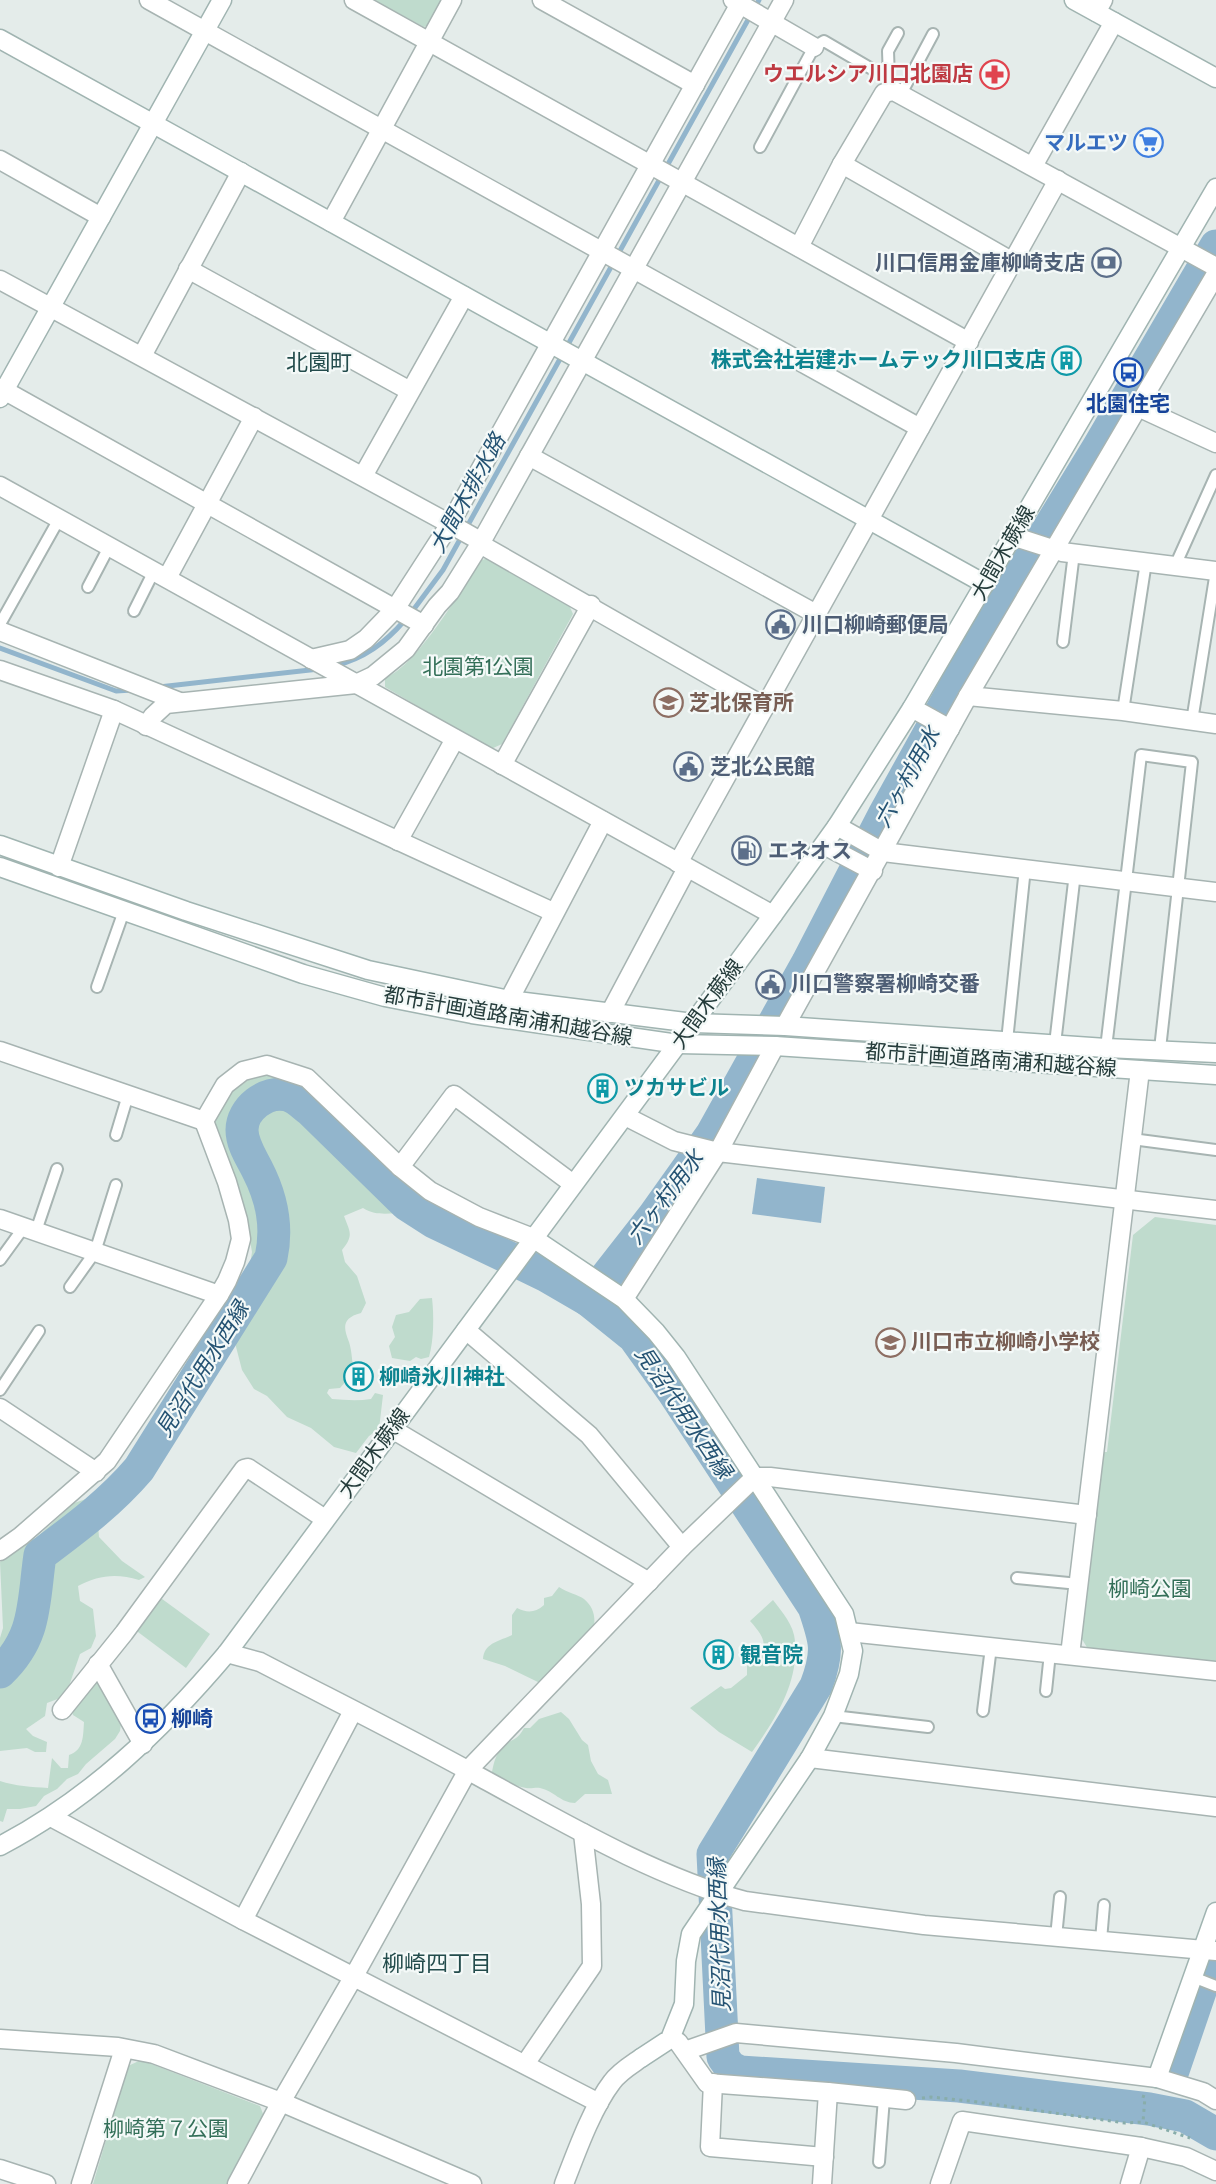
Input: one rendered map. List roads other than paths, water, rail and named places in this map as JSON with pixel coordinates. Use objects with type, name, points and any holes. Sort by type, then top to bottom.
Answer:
[{"type":"street","points":[[149,0],[920,428]]},
{"type":"street","points":[[222,0],[51,308],[1,392],[420,623]]},
{"type":"street","points":[[354,0],[969,342]]},
{"type":"street","points":[[331,222],[452,0]]},
{"type":"street","points":[[542,0],[694,85]]},
{"type":"street","points":[[147,726],[153,716],[166,704],[373,676],[406,649],[420,623],[450,592],[529,456],[784,0]]},
{"type":"street","points":[[1074,0],[1099,6],[1114,22],[1216,78]]},
{"type":"street","points":[[315,661],[350,650],[398,611],[454,526],[738,1],[814,47]]},
{"type":"street","points":[[1033,166],[1114,22]]},
{"type":"street","points":[[0,39],[985,584]]},
{"type":"street","points":[[799,247],[842,165],[884,93],[893,88],[1216,267]]},
{"type":"street","points":[[0,160],[101,217]]},
{"type":"street","points":[[842,165],[1013,262]]},
{"type":"street","points":[[142,357],[241,172]]},
{"type":"street","points":[[610,1013],[765,707],[1058,180]]},
{"type":"street","name":"大間木蕨線","points":[[0,1846],[51,1817],[93,1786],[143,1744],[186,1702],[227,1653],[773,915],[837,826],[912,708],[1216,188]]},
{"type":"street","points":[[188,269],[410,391]]},
{"type":"street","points":[[785,1026],[968,696],[1216,274]]},
{"type":"street","points":[[0,280],[454,526],[765,707]]},
{"type":"street","points":[[363,476],[464,296]]},
{"type":"street","points":[[1138,407],[1216,443]]},
{"type":"street","points":[[161,574],[207,504],[254,417]]},
{"type":"street","points":[[529,456],[816,614]]},
{"type":"street","points":[[0,486],[773,915]]},
{"type":"street","points":[[1012,536],[1074,553],[1216,571]]},
{"type":"street","points":[[502,765],[591,605]]},
{"type":"street","points":[[0,631],[180,702]]},
{"type":"street","points":[[0,670],[114,710],[554,912]]},
{"type":"street","points":[[968,696],[1123,711],[1216,724]]},
{"type":"street","points":[[912,708],[950,729]]},
{"type":"street","points":[[59,867],[114,710]]},
{"type":"street","points":[[398,841],[455,739]]},
{"type":"street","points":[[509,1000],[603,821]]},
{"type":"street","points":[[837,826],[883,852],[1075,873],[1216,892]]},
{"type":"street","name":"都市計画道路南浦和越谷線","points":[[0,845],[186,911],[368,970],[509,1000],[693,1023],[785,1026],[1106,1048],[1216,1053]]},
{"type":"street","points":[[824,845],[873,871]]},
{"type":"street","name":"都市計画道路南浦和越谷線","points":[[0,867],[303,974],[386,997],[526,1023],[678,1044],[775,1046],[1216,1075]]},
{"type":"street","points":[[624,1299],[708,1150],[775,1046]]},
{"type":"street","points":[[0,1051],[204,1121]]},
{"type":"street","points":[[204,1121],[225,1085],[243,1071],[267,1065],[307,1078],[400,1167],[430,1191],[609,1287],[656,1332],[676,1357],[753,1480],[844,1614],[853,1651],[849,1674],[833,1716],[810,1758],[691,1934],[686,1961],[684,2004],[670,2039],[622,2071],[612,2081],[599,2103],[564,2184]]},
{"type":"street","points":[[1070,1655],[1140,1070]]},
{"type":"street","points":[[400,1167],[454,1095],[573,1184]]},
{"type":"street","points":[[625,1116],[667,1138],[708,1150],[1216,1210]]},
{"type":"street","points":[[0,1551],[21,1536],[108,1461],[219,1296],[236,1262],[241,1239],[238,1220],[227,1182],[204,1121]]},
{"type":"street","points":[[0,1219],[219,1296]]},
{"type":"street","points":[[466,1330],[590,1435],[682,1547]]},
{"type":"street","points":[[3,1415],[96,1472]]},
{"type":"street","points":[[392,1429],[649,1582]]},
{"type":"street","points":[[62,1710],[99,1664],[243,1469],[248,1468],[325,1520]]},
{"type":"street","points":[[237,2184],[468,1770],[682,1547],[753,1480],[770,1477],[1087,1515]]},
{"type":"street","points":[[849,1632],[1216,1671]]},
{"type":"street","points":[[227,1653],[260,1662],[468,1770],[583,1833],[694,1885],[717,1893],[745,1901],[924,1925],[1209,1950]]},
{"type":"street","points":[[99,1664],[143,1744]]},
{"type":"street","points":[[243,1920],[353,1711]]},
{"type":"street","points":[[810,1758],[1216,1807]]},
{"type":"street","points":[[51,1817],[243,1920],[599,2103]]},
{"type":"street","points":[[525,2064],[592,1966],[591,1904],[583,1833]]},
{"type":"street","points":[[1157,2078],[1193,1977],[1209,1950],[1216,1912]]},
{"type":"street","points":[[672,2033],[692,2048],[707,2083],[906,2100]]},
{"type":"street","points":[[692,2048],[736,2033],[956,2053],[1157,2078],[1203,2092],[1216,2100]]},
{"type":"street","points":[[0,2039],[118,2047],[154,2054],[281,2102],[472,2184]]},
{"type":"street","points":[[81,2184],[124,2049]]},
{"type":"street","points":[[712,2083],[711,2147],[824,2157]]},
{"type":"street","points":[[822,2184],[828,2092]]},
{"type":"street","points":[[940,2184],[962,2121],[1141,2147],[1186,2157],[1216,2171]]},
{"type":"street","points":[[1130,2184],[1141,2147]]},
{"type":"street","points":[[0,2169],[46,2184]]},
{"type":"lane","points":[[893,88],[888,51],[898,33]]},
{"type":"lane","points":[[893,88],[933,34]]},
{"type":"lane","points":[[760,147],[814,47],[824,41],[893,88]]},
{"type":"lane","points":[[1175,566],[1216,475]]},
{"type":"lane","points":[[0,624],[59,519]]},
{"type":"lane","points":[[88,587],[110,547]]},
{"type":"lane","points":[[1063,642],[1074,553]]},
{"type":"lane","points":[[1123,711],[1146,562]]},
{"type":"lane","points":[[1192,721],[1216,571]]},
{"type":"lane","points":[[134,611],[161,574]]},
{"type":"lane","points":[[1106,1048],[1141,755],[1192,762],[1161,1050]]},
{"type":"lane","points":[[1007,1041],[1025,868]]},
{"type":"lane","points":[[1055,1044],[1075,873]]},
{"type":"lane","points":[[97,987],[124,911]]},
{"type":"lane","points":[[116,1135],[128,1095]]},
{"type":"lane","points":[[1132,1139],[1216,1150]]},
{"type":"lane","points":[[0,1260],[30,1229],[57,1169]]},
{"type":"lane","points":[[70,1287],[95,1252],[116,1185]]},
{"type":"lane","points":[[0,1390],[39,1331]]},
{"type":"lane","points":[[1017,1578],[1079,1584]]},
{"type":"lane","points":[[983,1711],[991,1647]]},
{"type":"lane","points":[[1046,1691],[1050,1653]]},
{"type":"lane","points":[[833,1716],[928,1727]]},
{"type":"lane","points":[[1056,1936],[1060,1897]]},
{"type":"lane","points":[[1101,1940],[1104,1905]]},
{"type":"lane","points":[[1193,1977],[1216,1986]]},
{"type":"lane","points":[[879,2162],[884,2098]]},
{"type":"water","points":[[757,1178],[825,1187],[821,1223],[752,1214]]},
{"type":"waterway","name":"大間木排水路","points":[[411,613],[443,570],[759,0]]},
{"type":"waterway","name":"六ヶ村用水","points":[[588,1300],[653,1217],[712,1134],[808,962],[884,815],[987,629],[1098,448],[1216,246]]},
{"type":"waterway","name":"大間木排水路","points":[[334,666],[355,659],[373,649],[405,620]]},
{"type":"waterway","name":"大間木排水路","points":[[0,648],[116,691],[132,690]]},
{"type":"waterway","name":"大間木排水路","points":[[159,687],[319,669]]},
{"type":"waterway","name":"見沼代用水西縁","points":[[0,1672],[21,1646],[27,1632],[34,1604],[40,1555],[104,1504],[139,1469],[271,1258],[274,1223],[270,1201],[245,1145],[242,1130],[246,1115],[264,1098],[279,1094],[290,1096],[310,1110],[406,1204],[434,1222],[545,1275],[588,1300],[634,1337],[674,1393],[814,1607],[824,1646],[823,1664],[816,1686],[713,1854],[723,2057],[730,2067],[740,2072],[959,2086],[1149,2109],[1185,2116],[1216,2134]]},
{"type":"waterway","points":[[1179,2073],[1216,1965]]},
{"type":"place","name":"ウエルシア川口北園店","points":[[994,74]]},
{"type":"place","name":"マルエツ","points":[[1149,143]]},
{"type":"place","name":"川口信用金庫柳崎支店","points":[[1106,263]]},
{"type":"place","name":"株式会社岩建ホームテック川口支店","points":[[1067,360]]},
{"type":"place","name":"北園住宅","points":[[1128,373]]},
{"type":"place","name":"川口柳崎郵便局","points":[[781,625]]},
{"type":"place","name":"芝北保育所","points":[[668,703]]},
{"type":"place","name":"芝北公民館","points":[[689,767]]},
{"type":"place","name":"エネオス","points":[[747,851]]},
{"type":"place","name":"川口警察署柳崎交番","points":[[770,984]]},
{"type":"place","name":"ツカサビル","points":[[603,1088]]},
{"type":"place","name":"川口市立柳崎小学校","points":[[890,1342]]},
{"type":"place","name":"柳崎氷川神社","points":[[358,1377]]},
{"type":"place","name":"観音院","points":[[719,1655]]},
{"type":"place","name":"柳崎","points":[[150,1719]]},
{"type":"district","name":"北園町","points":[[319,362]]},
{"type":"district","name":"柳崎四丁目","points":[[437,1963]]},
{"type":"park label","name":"北園第1公園","points":[[478,667]]},
{"type":"park label","name":"柳崎公園","points":[[1150,1589]]},
{"type":"park label","name":"柳崎第７公園","points":[[166,2129]]}]
